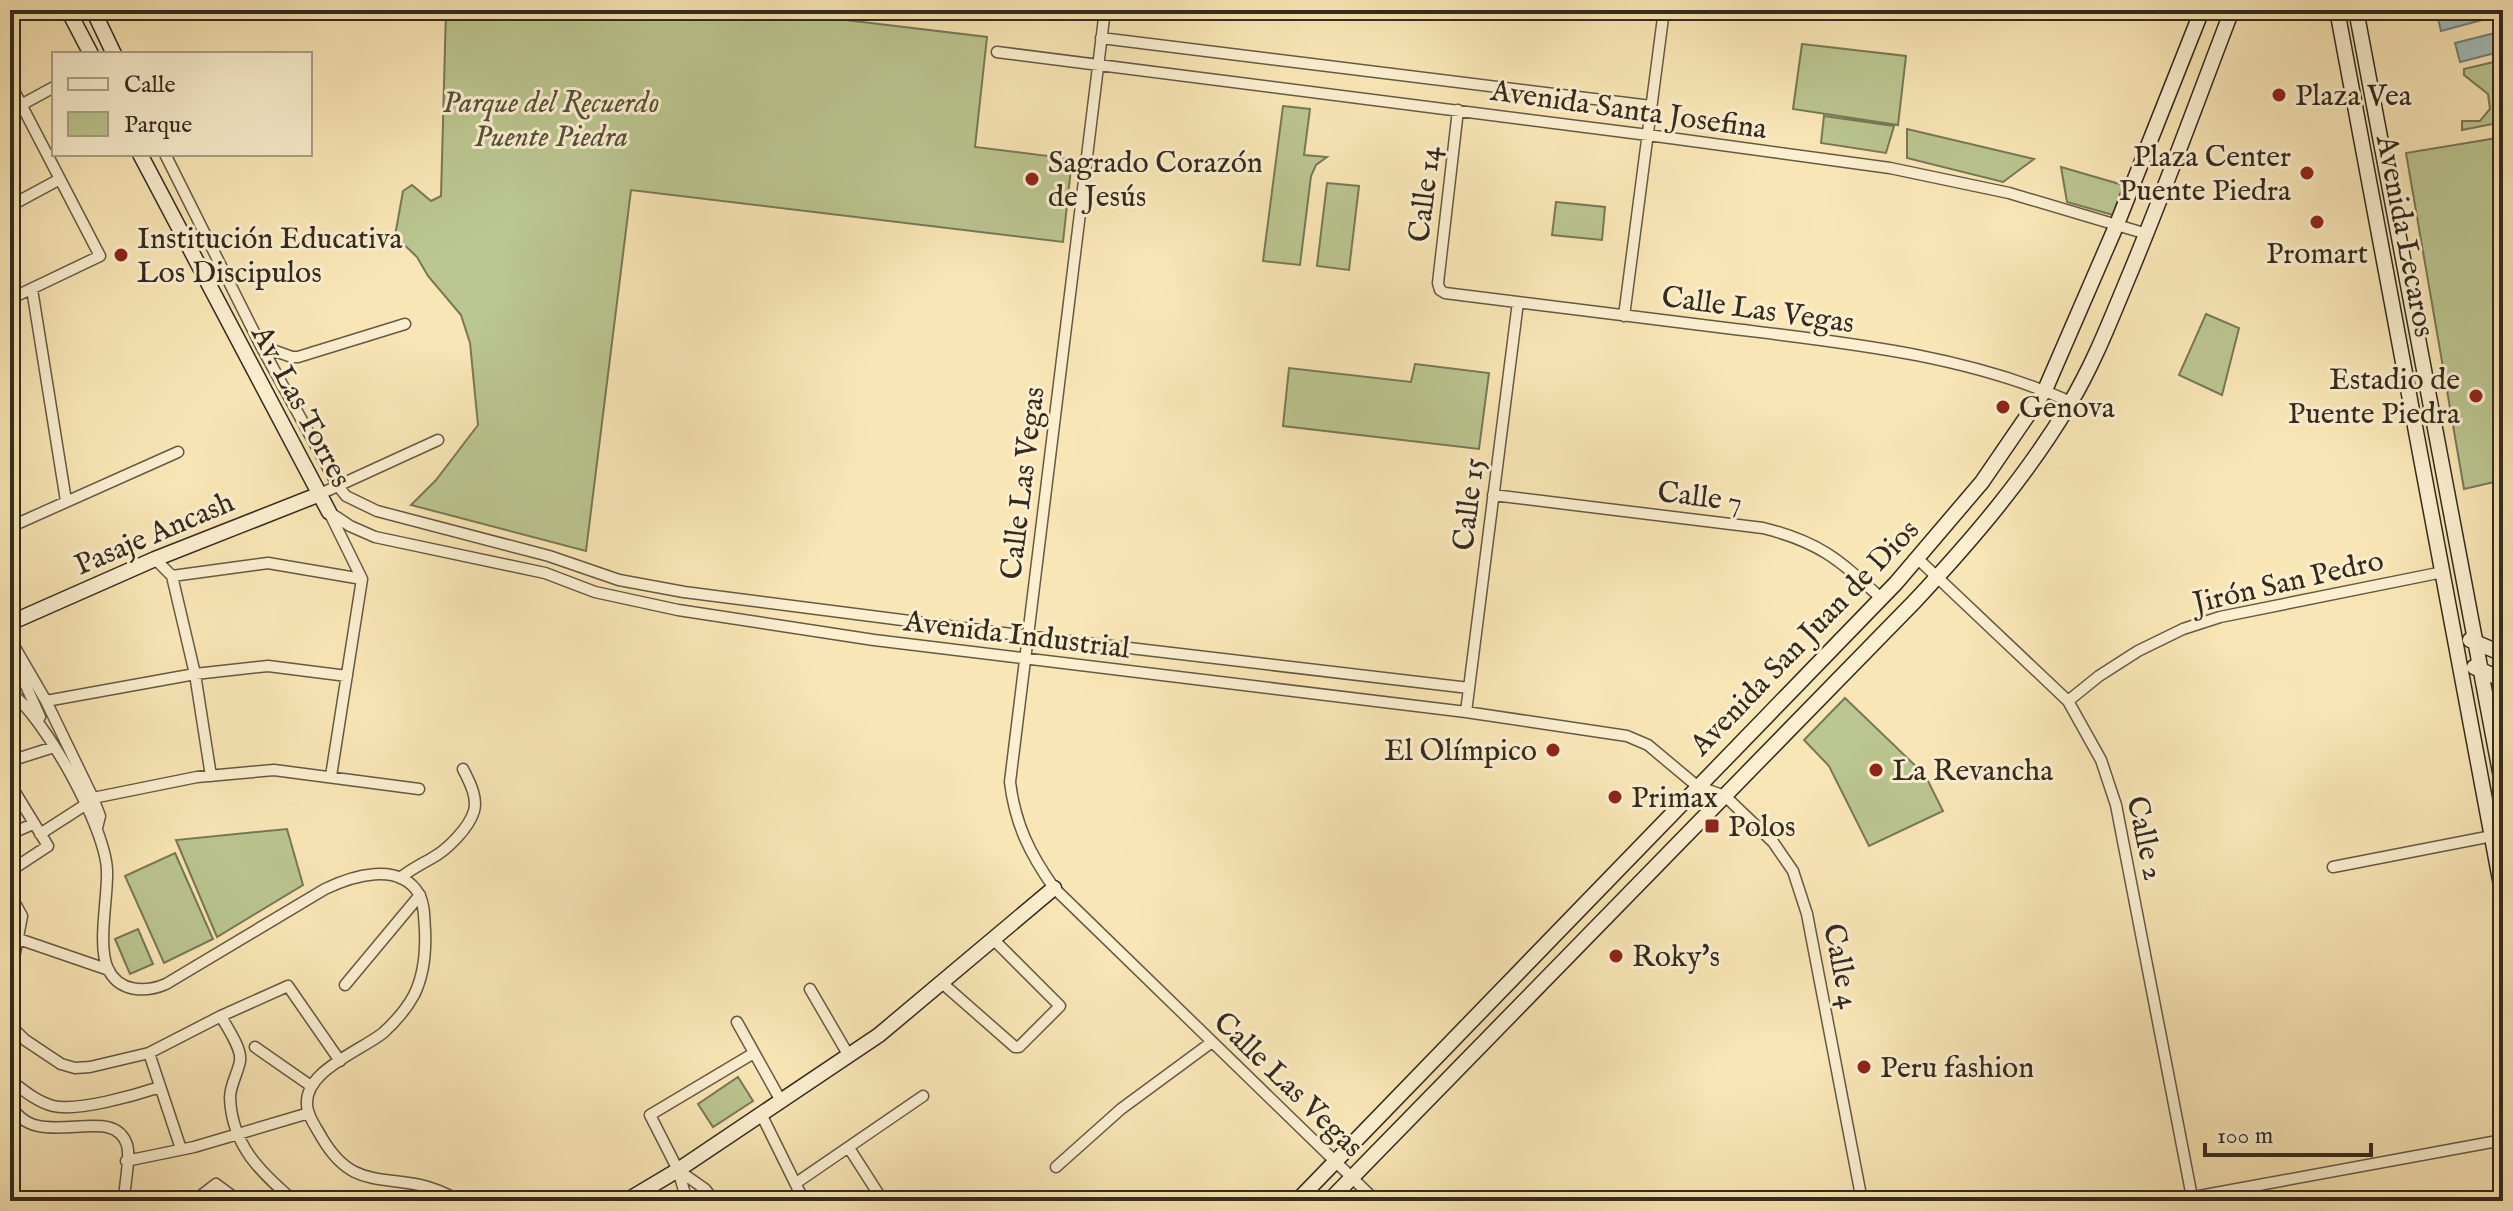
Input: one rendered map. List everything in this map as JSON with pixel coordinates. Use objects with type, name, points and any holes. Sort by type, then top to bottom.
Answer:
[{"type":"main road","points":[[68,10],[90,52]]},
{"type":"main road","points":[[93,10],[113,52]]},
{"type":"main road","name":"Avenida San Juan de Dios","points":[[1297,1201],[1896,583],[1982,482],[2045,390],[2117,224],[2202,10]]},
{"type":"main road","name":"Avenida San Juan de Dios","points":[[1329,1201],[1915,601],[1993,515],[2071,402],[2109,325],[2232,10]]},
{"type":"main road","name":"Avenida Lecaros","points":[[2337,10],[2503,893]]},
{"type":"main road","name":"Avenida Lecaros","points":[[2356,10],[2503,788]]},
{"type":"main road","name":"Av. Las Torres","points":[[141,156],[329,512]]},
{"type":"main road","name":"Pasaje Ancash","points":[[10,623],[155,559],[320,494]]},
{"type":"main road","points":[[1896,583],[1915,601]]},
{"type":"main road","points":[[2454,634],[2503,654]]},
{"type":"main road","points":[[2459,661],[2503,680]]},
{"type":"main road","points":[[626,1201],[678,1170],[879,1035],[1054,888]]},
{"type":"street","name":"Calle Las Vegas","points":[[1105,10],[1024,657],[1010,782],[1013,808],[1033,859],[1054,888],[1376,1201]]},
{"type":"street","points":[[1624,316],[1664,10]]},
{"type":"street","name":"Avenida Santa Josefina","points":[[1101,38],[1651,106]]},
{"type":"street","name":"Avenida Santa Josefina","points":[[997,52],[1890,168],[2009,193],[2147,234]]},
{"type":"street","points":[[10,83],[15,108],[60,179],[100,256],[10,299]]},
{"type":"street","points":[[15,108],[52,88]]},
{"type":"street","name":"Calle 14","points":[[1438,283],[1458,110]]},
{"type":"street","name":"Av. Las Torres","points":[[166,156],[261,346],[338,486]]},
{"type":"street","points":[[10,206],[60,179]]},
{"type":"street","name":"Calle Las Vegas","points":[[1438,283],[1445,293],[1812,339],[1956,363],[2045,390],[2071,402]]},
{"type":"street","points":[[32,289],[66,501]]},
{"type":"street","name":"Calle 15","points":[[1466,712],[1518,302]]},
{"type":"street","points":[[261,346],[298,357],[405,324]]},
{"type":"street","points":[[320,494],[438,440]]},
{"type":"street","points":[[10,527],[178,452]]},
{"type":"street","points":[[338,486],[346,496],[377,511],[549,556],[619,580],[684,592],[1469,688]]},
{"type":"street","name":"Calle 7","points":[[1493,495],[1783,533],[1825,550],[1881,598]]},
{"type":"street","points":[[329,512],[362,579],[331,776]]},
{"type":"street","name":"Avenida Industrial","points":[[329,512],[375,537],[545,573],[595,592],[664,607],[874,640],[1466,712],[1627,736],[1648,745],[1697,786]]},
{"type":"street","points":[[155,559],[172,576],[195,674],[211,776]]},
{"type":"street","name":"Calle 2","points":[[1918,559],[2068,701],[2085,726],[2101,760],[2116,805],[2192,1197]]},
{"type":"street","points":[[172,576],[268,563],[362,579]]},
{"type":"street","name":"Jirón San Pedro","points":[[2068,701],[2138,651],[2196,625],[2220,617],[2443,572]]},
{"type":"street","points":[[10,639],[46,701],[89,801]]},
{"type":"street","points":[[10,650],[54,747],[100,816],[97,828],[107,869],[105,945],[109,970],[118,982],[136,990],[156,988],[338,882],[391,874],[420,895],[426,948],[415,994],[400,1016],[382,1033],[316,1077],[307,1108],[332,1155],[347,1169],[382,1182],[421,1185],[460,1201]]},
{"type":"street","points":[[46,701],[195,674],[275,666],[347,676]]},
{"type":"street","points":[[10,692],[33,713],[48,735]]},
{"type":"street","points":[[10,761],[54,747]]},
{"type":"street","points":[[400,878],[416,865],[434,858],[452,842],[474,811],[474,797],[463,769]]},
{"type":"street","points":[[40,834],[89,801],[211,776],[274,770],[419,789]]},
{"type":"street","points":[[10,784],[48,846],[10,871]]},
{"type":"street","name":"Calle 4","points":[[1697,786],[1725,796],[1773,842],[1793,871],[1802,892],[1862,1201]]},
{"type":"street","points":[[10,834],[33,824]]},
{"type":"street","points":[[2333,867],[2492,836]]},
{"type":"street","points":[[10,894],[22,916],[14,937],[10,979]]},
{"type":"street","points":[[345,985],[420,895]]},
{"type":"street","points":[[14,937],[109,970]]},
{"type":"street","points":[[942,983],[1015,1047],[1019,1047],[1060,1006],[994,940]]},
{"type":"street","points":[[10,1025],[25,1040],[61,1064],[75,1068],[149,1053],[288,986],[340,1061]]},
{"type":"street","points":[[810,989],[849,1056]]},
{"type":"street","points":[[221,1016],[240,1054],[230,1097],[247,1156],[294,1201]]},
{"type":"street","points":[[737,1022],[781,1101]]},
{"type":"street","points":[[1056,1167],[1114,1114],[1212,1042]]},
{"type":"street","points":[[255,1047],[311,1086]]},
{"type":"street","points":[[149,1053],[181,1149]]},
{"type":"street","points":[[687,1201],[678,1170],[650,1115],[754,1053]]},
{"type":"street","points":[[10,1080],[27,1093],[55,1107],[89,1105],[160,1087]]},
{"type":"street","points":[[796,1183],[923,1096]]},
{"type":"street","points":[[10,1103],[14,1112],[29,1125],[39,1128],[92,1126],[116,1130],[127,1145],[124,1201]]},
{"type":"street","points":[[126,1161],[239,1135],[309,1113]]},
{"type":"street","points":[[761,1114],[804,1201]]},
{"type":"street","points":[[2172,1201],[2503,1140]]},
{"type":"street","points":[[849,1148],[883,1201]]},
{"type":"street","points":[[678,1170],[705,1189],[714,1201]]},
{"type":"street","points":[[194,1201],[216,1184],[239,1201]]},
{"type":"green space","name":"Parque del Recuerdo Puente Piedra","points":[[446,10],[762,10],[987,37],[975,147],[1072,159],[1063,242],[631,190],[586,551],[411,505],[436,480],[478,425],[470,343],[461,315],[428,276],[417,257],[395,236],[403,191],[412,185],[431,201],[441,196]]},
{"type":"green space","points":[[2492,10],[2503,10],[2503,122],[2462,130],[2462,121],[2480,121],[2490,109],[2488,94],[2464,75],[2464,69],[2502,60]]},
{"type":"green space","points":[[1802,44],[1906,56],[1898,125],[1793,109]]},
{"type":"green space","points":[[1283,106],[1310,109],[1304,155],[1327,157],[1316,165],[1311,176],[1300,265],[1263,261]]},
{"type":"green space","points":[[1824,116],[1894,126],[1886,153],[1821,143]]},
{"type":"green space","points":[[1907,129],[2034,159],[2003,182],[1907,158]]},
{"type":"green space","name":"Estadio de Puente Piedra","points":[[2503,137],[2503,480],[2464,489],[2406,153]]},
{"type":"green space","points":[[2061,167],[2123,185],[2113,215],[2067,202]]},
{"type":"green space","points":[[1327,183],[1359,186],[1349,270],[1317,266]]},
{"type":"green space","points":[[1556,202],[1605,207],[1602,240],[1552,235]]},
{"type":"green space","points":[[2206,314],[2239,328],[2222,395],[2179,375]]},
{"type":"green space","points":[[1415,364],[1489,373],[1479,449],[1283,426],[1289,368],[1411,382]]},
{"type":"green space","name":"La Revancha","points":[[1845,698],[1925,775],[1943,811],[1869,846],[1829,766],[1804,740]]},
{"type":"green space","points":[[287,829],[303,885],[217,937],[176,840]]},
{"type":"green space","points":[[175,853],[213,939],[164,963],[125,876]]},
{"type":"green space","points":[[138,929],[153,964],[130,974],[115,939]]},
{"type":"green space","points":[[738,1077],[753,1101],[713,1127],[698,1104]]},
{"type":"water","points":[[2436,10],[2492,10],[2493,17],[2441,31]]},
{"type":"water","points":[[2495,33],[2499,52],[2460,62],[2455,43]]},
{"type":"place","name":"Plaza Vea","points":[[2279,95]]},
{"type":"place","name":"Plaza Center Puente Piedra","points":[[2307,173]]},
{"type":"place","name":"Sagrado Corazón de Jesús","points":[[1032,179]]},
{"type":"place","name":"Promart","points":[[2317,222]]},
{"type":"place","name":"Institución Educativa Los Discipulos","points":[[121,255]]},
{"type":"place","name":"Estadio de Puente Piedra","points":[[2476,396]]},
{"type":"place","name":"Genova","points":[[2003,407]]},
{"type":"place","name":"El Olímpico","points":[[1553,750]]},
{"type":"place","name":"La Revancha","points":[[1876,770]]},
{"type":"place","name":"Primax","points":[[1615,797]]},
{"type":"place","name":"Polos","points":[[1712,826]]},
{"type":"place","name":"Roky's","points":[[1616,956]]},
{"type":"place","name":"Peru fashion","points":[[1864,1067]]}]
